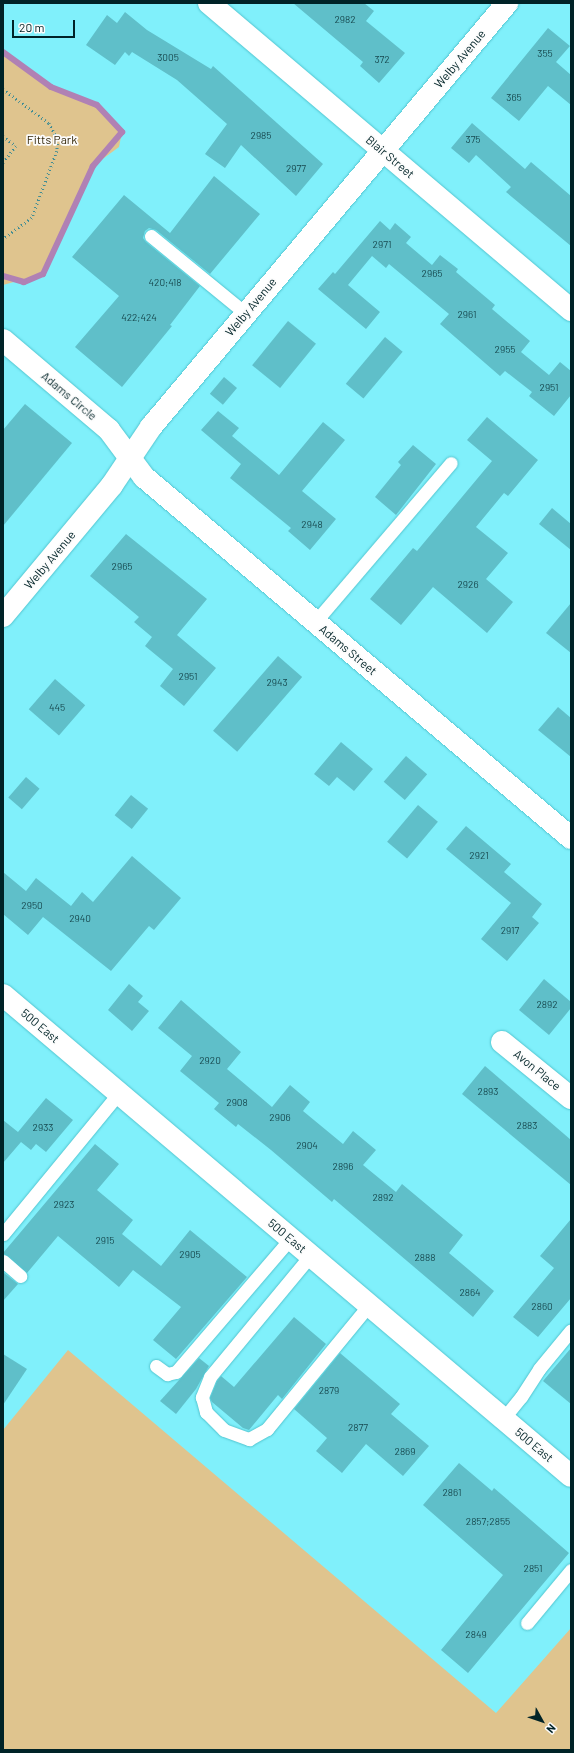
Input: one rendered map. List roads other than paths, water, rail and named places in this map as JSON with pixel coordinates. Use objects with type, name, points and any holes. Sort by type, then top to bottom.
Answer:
[{"type":"street","name":"Blair Street","points":[[209,3],[571,310]]},
{"type":"street","name":"Welby Avenue","points":[[3,616],[112,485],[151,427],[245,313],[507,3]]},
{"type":"street","name":"Adams Circle","points":[[3,340],[109,430],[130,457]]},
{"type":"street","name":"Adams Street","points":[[130,457],[144,477],[571,838]]},
{"type":"street","name":"500 East","points":[[4,998],[119,1093],[571,1476]]},
{"type":"street","name":"Avon Place","points":[[502,1042],[571,1098]]},
{"type":"lane","points":[[151,236],[245,313]]},
{"type":"lane","points":[[315,622],[451,463]]},
{"type":"lane","points":[[3,1234],[119,1093]]},
{"type":"lane","points":[[156,1366],[167,1374],[176,1372],[290,1239]]},
{"type":"lane","points":[[310,1256],[210,1377],[202,1397],[206,1412],[224,1430],[249,1440],[267,1429],[369,1305]]},
{"type":"lane","points":[[3,1261],[20,1276]]},
{"type":"lane","points":[[503,1419],[521,1397],[539,1369],[571,1330]]},
{"type":"lane","points":[[527,1623],[571,1570]]},
{"type":"waterway","points":[[3,52],[51,87],[97,105],[122,132],[93,166],[43,274],[24,282],[3,276]]},
{"type":"park label","name":"Fitts Park","points":[[52,140]]}]
